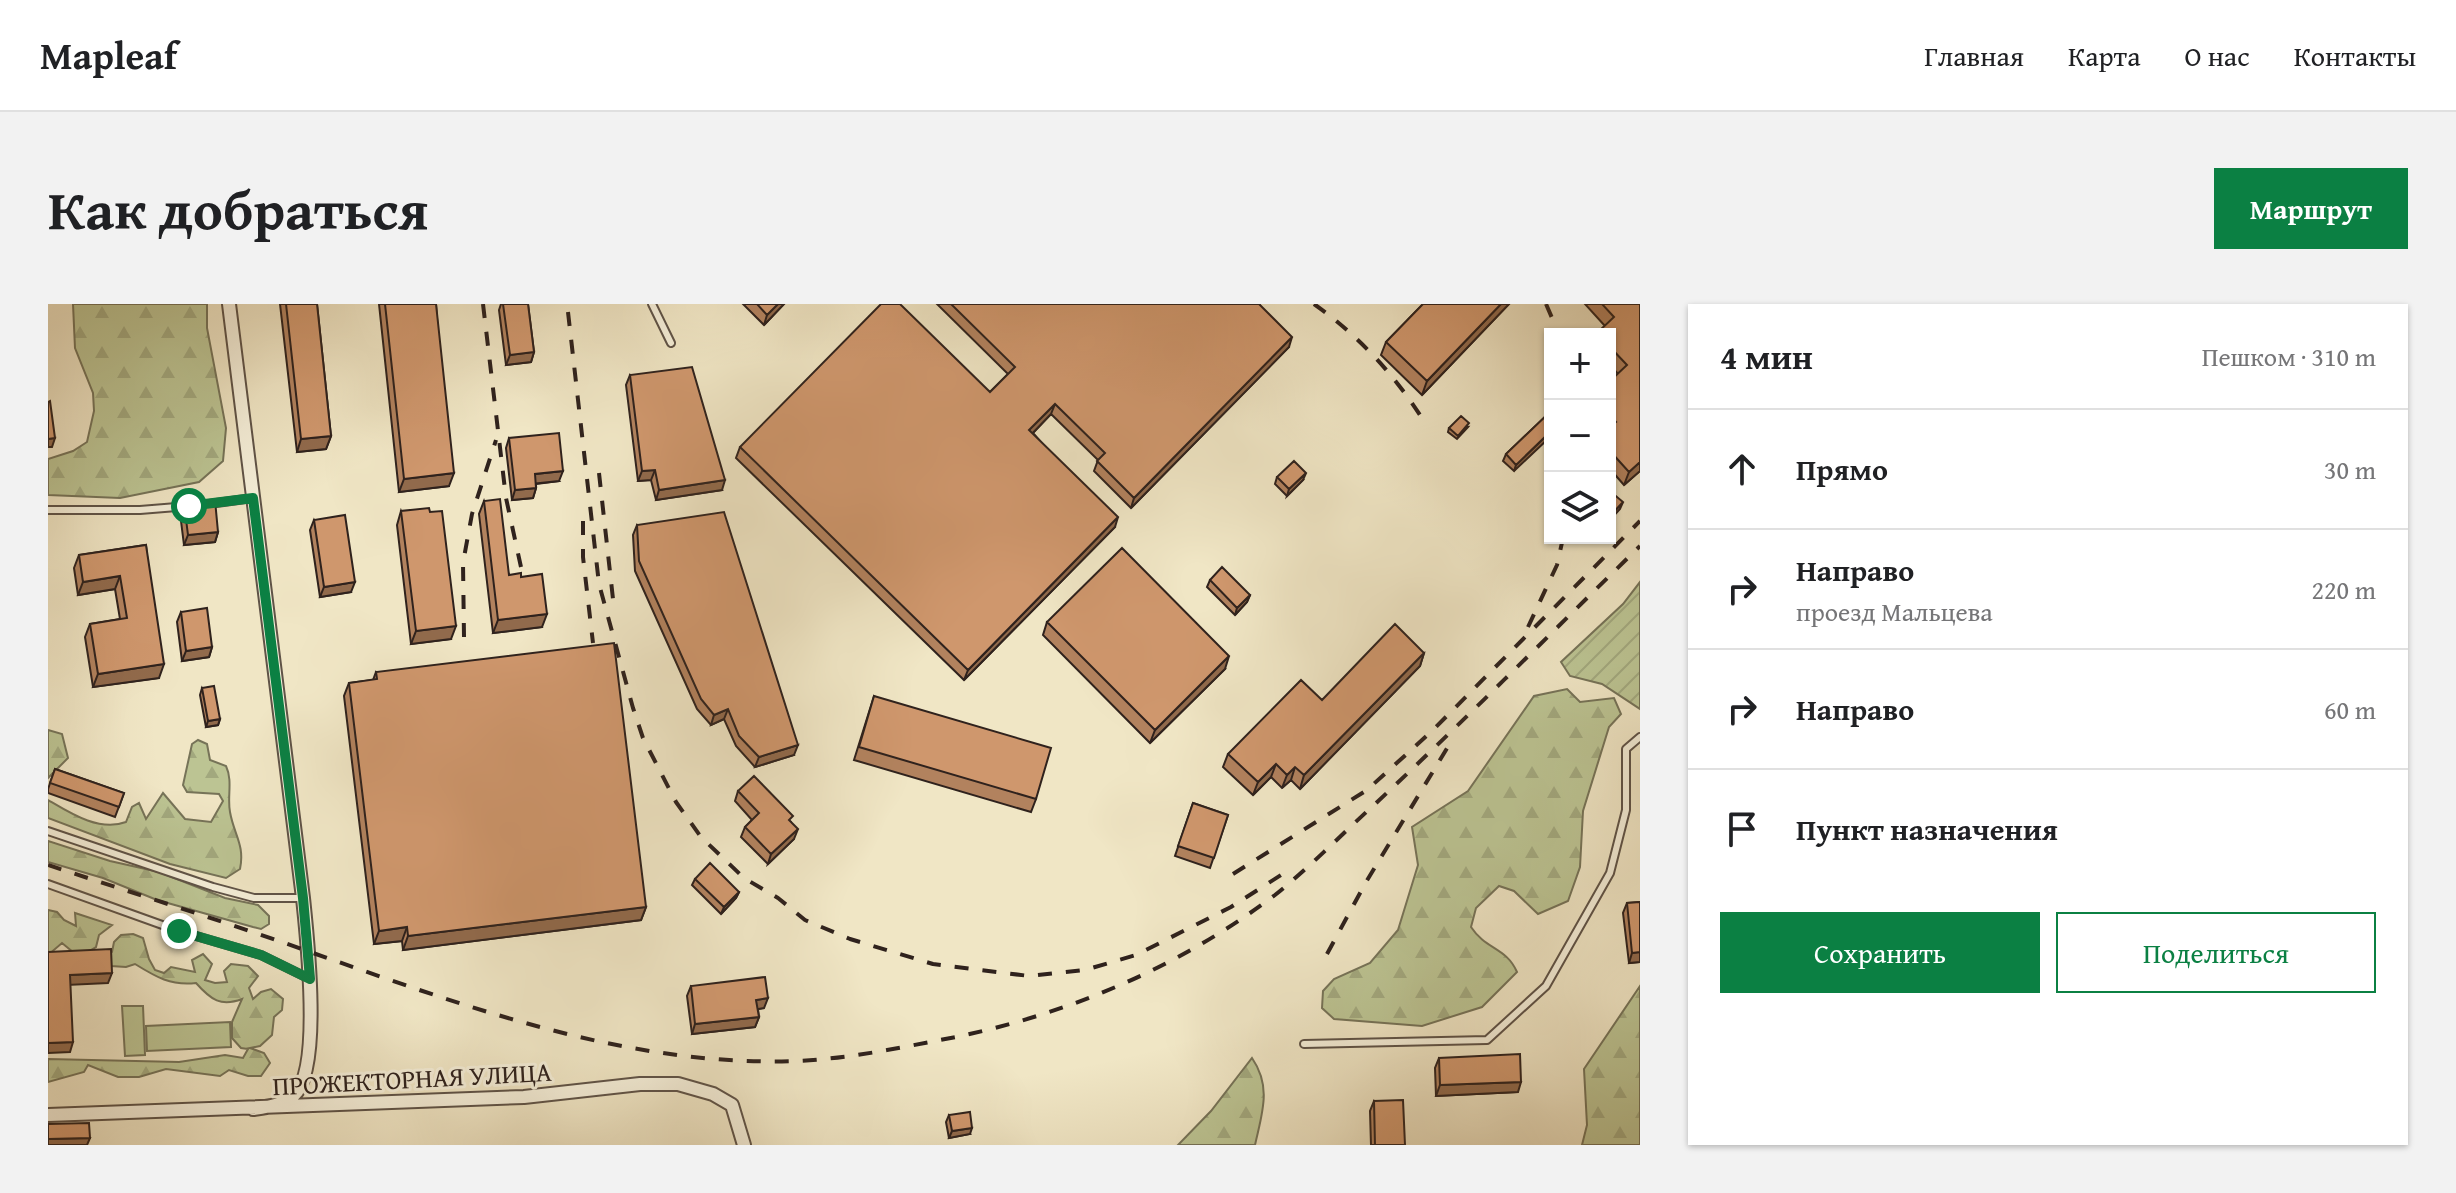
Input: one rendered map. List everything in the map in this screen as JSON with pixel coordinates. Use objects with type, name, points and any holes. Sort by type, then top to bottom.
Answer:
[{"type":"street","points":[[229,304],[303,898],[310,979],[308,1058],[303,1085],[286,1101],[253,1109]]},
{"type":"street","name":"ПРОЖЕКТОРНАЯ УЛИЦА","points":[[48,1115],[524,1097],[640,1084],[678,1084],[713,1094],[732,1105],[744,1145]]},
{"type":"lane","points":[[652,304],[671,343]]},
{"type":"lane","points":[[48,510],[140,510],[253,498]]},
{"type":"lane","points":[[1304,1044],[1487,1040],[1546,986],[1610,873],[1626,810],[1626,749],[1640,737]]},
{"type":"lane","points":[[48,831],[240,895],[303,898]]},
{"type":"lane","points":[[48,884],[179,931],[261,955],[310,979]]},
{"type":"green space","points":[[73,304],[207,304],[207,328],[226,428],[223,461],[199,482],[120,498],[48,495],[48,459],[73,451],[87,442],[94,411],[93,393],[75,348]]},
{"type":"green space","points":[[1640,582],[1640,709],[1602,684],[1570,676],[1561,662],[1623,604]]},
{"type":"green space","points":[[1567,689],[1580,702],[1614,698],[1621,714],[1609,727],[1583,811],[1580,867],[1568,901],[1538,914],[1514,891],[1499,886],[1476,908],[1471,927],[1507,958],[1517,972],[1482,1007],[1422,1026],[1334,1019],[1322,1008],[1323,991],[1334,979],[1370,963],[1398,930],[1418,865],[1412,827],[1468,791],[1534,696]]},
{"type":"green space","points":[[48,730],[62,734],[68,758],[48,778]]},
{"type":"green space","points":[[198,740],[207,744],[210,760],[226,766],[228,772],[230,812],[241,861],[240,869],[226,878],[170,864],[48,818],[48,800],[85,820],[106,825],[126,822],[132,807],[139,803],[146,819],[163,793],[185,819],[211,822],[223,801],[219,794],[187,792],[183,785],[192,744]]},
{"type":"green space","points":[[48,841],[110,861],[159,872],[225,898],[258,905],[269,916],[269,924],[261,929],[253,927],[157,900],[103,878],[48,862]]},
{"type":"green space","points":[[48,910],[57,912],[76,926],[75,913],[112,925],[99,935],[96,947],[79,957],[62,943],[48,955]]},
{"type":"green space","points":[[133,934],[143,938],[155,970],[164,973],[171,967],[195,972],[192,960],[203,954],[212,964],[205,980],[227,982],[224,971],[231,964],[248,966],[258,976],[249,988],[253,999],[271,989],[283,999],[282,1010],[274,1017],[272,1035],[260,1046],[250,1048],[264,1053],[270,1063],[261,1076],[229,1070],[220,1076],[166,1069],[139,1077],[118,1077],[88,1065],[84,1072],[48,1082],[48,1059],[179,1062],[225,1055],[243,1058],[248,1049],[241,1048],[232,1038],[232,1022],[242,999],[222,1002],[196,983],[164,980],[135,964],[111,966],[106,956],[112,952],[114,942],[121,935]]},
{"type":"green space","points":[[1640,986],[1640,1145],[1582,1145],[1587,1125],[1584,1069]]},
{"type":"green space","points":[[122,1006],[143,1006],[145,1055],[125,1056]]},
{"type":"green space","points":[[230,1022],[231,1047],[147,1051],[146,1026]]},
{"type":"green space","points":[[1252,1058],[1264,1090],[1255,1145],[1178,1145],[1211,1111]]},
{"type":"building","points":[[286,304],[317,304],[331,436],[301,439]]},
{"type":"building","points":[[385,304],[436,304],[454,473],[404,479]]},
{"type":"building","points":[[503,304],[528,304],[534,352],[510,355]]},
{"type":"building","points":[[757,304],[778,304],[767,315]]},
{"type":"building","points":[[881,304],[900,304],[990,392],[1015,367],[951,304],[1259,304],[1292,337],[1134,498],[1097,461],[1105,453],[1055,404],[1029,430],[1118,517],[968,670],[740,447]]},
{"type":"building","points":[[1423,304],[1501,304],[1427,381],[1386,342]]},
{"type":"building","points":[[1602,304],[1640,304],[1640,462],[1629,472],[1616,458],[1616,375],[1627,365],[1616,353],[1616,328],[1602,328],[1614,317]]},
{"type":"building","points":[[692,367],[725,480],[659,490],[655,470],[642,471],[630,375]]},
{"type":"building","points":[[48,402],[55,438],[48,439]]},
{"type":"building","points":[[1461,416],[1469,423],[1458,436],[1449,428]]},
{"type":"building","points":[[1544,418],[1544,438],[1516,465],[1506,454]]},
{"type":"building","points":[[559,433],[563,471],[535,474],[536,488],[515,490],[509,438]]},
{"type":"building","points":[[1294,461],[1306,473],[1289,489],[1277,477]]},
{"type":"building","points":[[1616,496],[1623,502],[1616,510]]},
{"type":"building","points":[[500,499],[509,575],[542,574],[547,614],[498,620],[484,501]]},
{"type":"building","points":[[215,500],[218,532],[188,535],[184,503]]},
{"type":"building","points":[[429,508],[430,512],[442,511],[456,626],[416,631],[401,511]]},
{"type":"building","points":[[724,512],[798,745],[759,757],[739,736],[728,709],[714,715],[701,699],[639,561],[637,525]]},
{"type":"building","points":[[345,515],[355,582],[324,587],[314,520]]},
{"type":"building","points":[[146,545],[164,664],[98,674],[90,624],[127,618],[120,576],[83,582],[79,555]]},
{"type":"building","points":[[1122,548],[1229,656],[1155,730],[1047,622]]},
{"type":"building","points":[[1222,567],[1250,595],[1237,608],[1210,580]]},
{"type":"building","points":[[207,608],[212,647],[186,651],[181,612]]},
{"type":"building","points":[[1395,624],[1424,653],[1304,775],[1295,767],[1287,775],[1276,764],[1258,782],[1228,754],[1301,680],[1322,700]]},
{"type":"building","points":[[614,643],[646,907],[408,936],[407,927],[379,931],[349,683],[377,679],[376,672]]},
{"type":"building","points":[[214,686],[220,719],[208,721],[202,688]]},
{"type":"building","points":[[874,696],[1051,748],[1036,799],[859,747]]},
{"type":"building","points":[[55,769],[124,793],[119,807],[50,783]]},
{"type":"building","points":[[754,776],[793,816],[789,820],[798,829],[771,854],[745,827],[759,813],[738,791]]},
{"type":"building","points":[[1193,803],[1228,815],[1214,858],[1178,846]]},
{"type":"building","points":[[710,863],[739,892],[724,907],[695,879]]},
{"type":"building","points":[[1640,902],[1640,952],[1632,953],[1627,903]]},
{"type":"building","points":[[111,949],[112,973],[70,975],[73,1042],[48,1043],[48,952]]},
{"type":"building","points":[[765,977],[768,998],[756,1000],[759,1017],[695,1024],[691,986]]},
{"type":"building","points":[[1520,1054],[1521,1082],[1440,1085],[1439,1058]]},
{"type":"building","points":[[1403,1100],[1405,1145],[1375,1145],[1374,1101]]},
{"type":"building","points":[[970,1112],[972,1128],[952,1131],[949,1115]]},
{"type":"building","points":[[89,1123],[90,1138],[48,1139],[48,1124]]},
{"type":"railway","points":[[483,304],[506,498],[524,581]]},
{"type":"railway","points":[[1314,304],[1376,358],[1425,423]]},
{"type":"railway","points":[[1546,304],[1556,328]]},
{"type":"railway","points":[[568,312],[599,584],[633,708],[643,738],[676,802],[701,837],[744,878],[778,898],[805,920],[850,939],[933,964],[1029,976],[1085,970],[1136,955],[1231,907],[1292,868]]},
{"type":"railway","points":[[464,637],[463,563],[472,514],[496,440]]},
{"type":"railway","points":[[599,473],[614,608]]},
{"type":"railway","points":[[583,521],[583,557],[593,643]]},
{"type":"railway","points":[[1233,874],[1367,790],[1432,731],[1640,521]]},
{"type":"railway","points":[[1528,627],[1557,565],[1562,544]]},
{"type":"railway","points":[[48,865],[430,994],[550,1030],[610,1044],[733,1060],[795,1061],[856,1055],[956,1037],[1041,1015],[1123,984],[1202,944],[1239,921],[1313,862],[1640,546]]},
{"type":"railway","points":[[1327,954],[1366,882],[1452,740]]},
{"type":"route","points":[[179,931],[261,955],[310,979],[303,898],[253,498],[189,506]]}]
